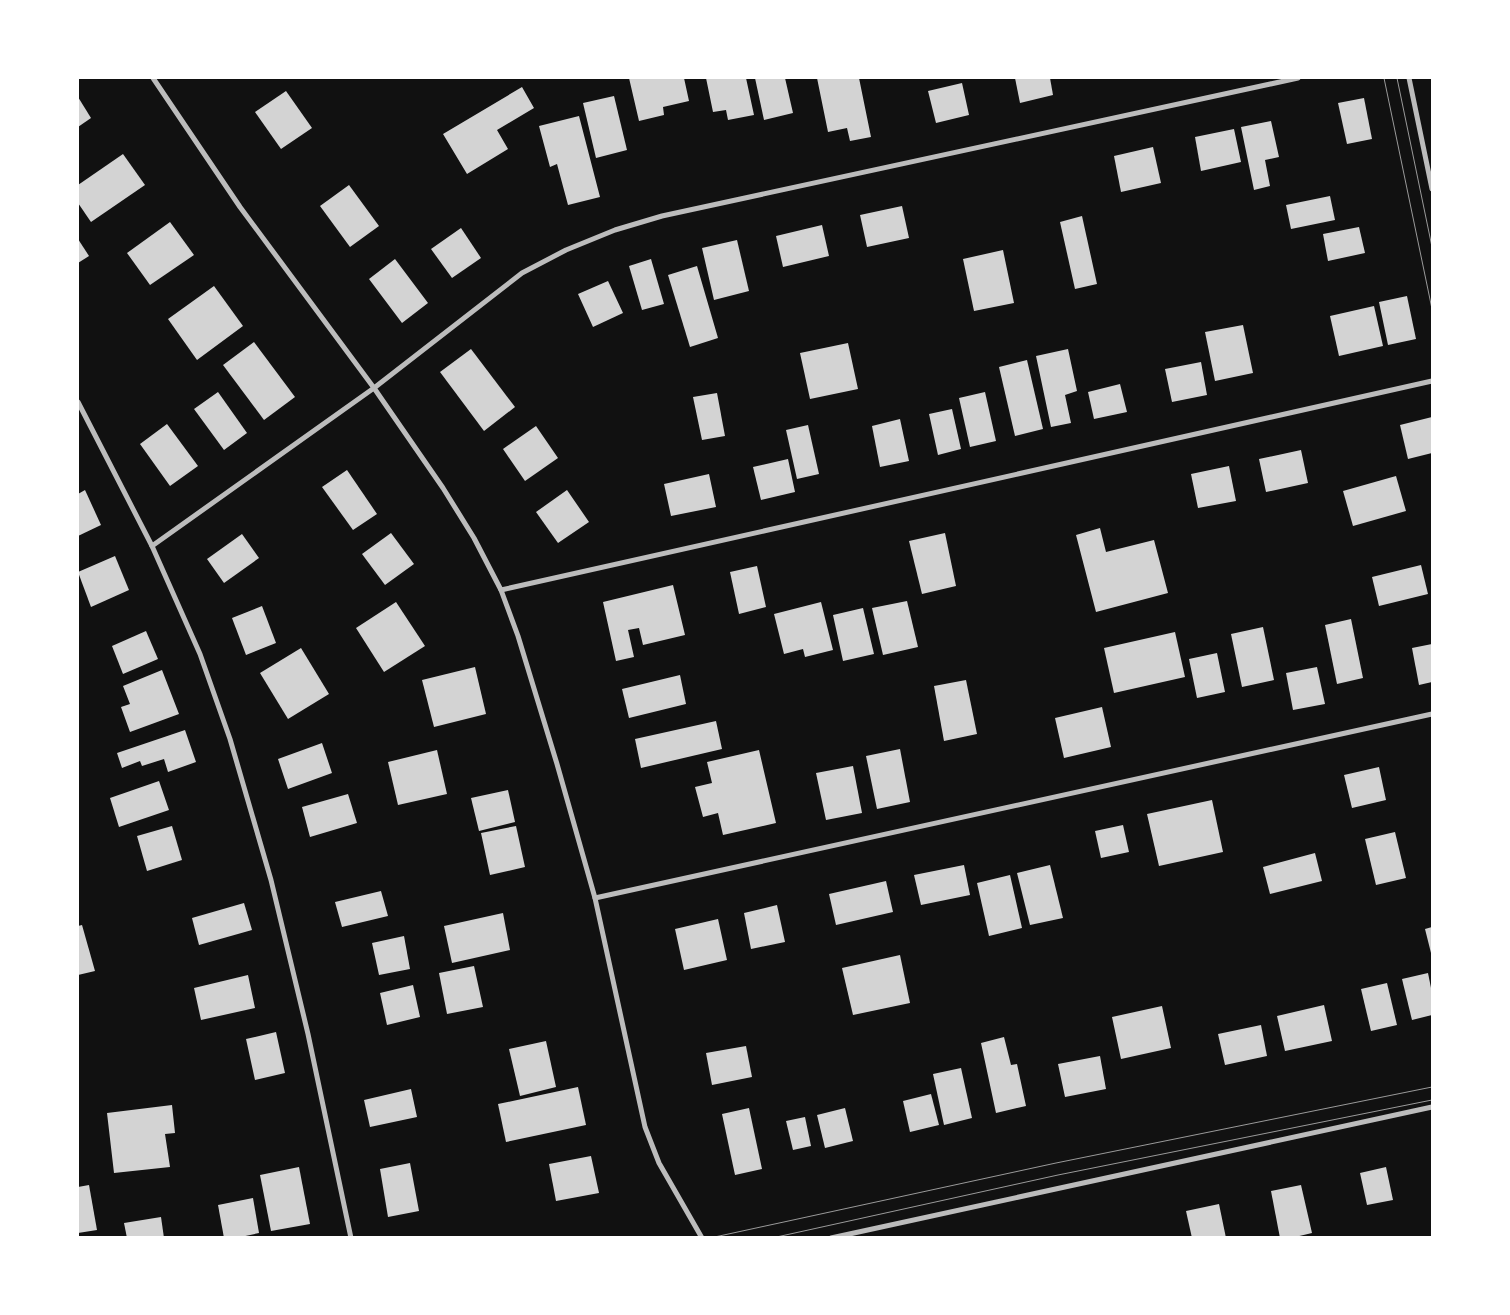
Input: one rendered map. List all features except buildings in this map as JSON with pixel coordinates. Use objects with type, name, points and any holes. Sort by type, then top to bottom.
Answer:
[{"type":"street","points":[[152,78],[240,206],[374,388],[443,488],[474,538],[501,590],[518,636],[595,898],[645,1127],[659,1163],[702,1238]]},
{"type":"street","points":[[152,546],[374,388],[522,273],[566,250],[615,230],[662,216],[1298,78]]},
{"type":"street","points":[[1409,78],[1432,189]]},
{"type":"street","points":[[501,590],[1432,380]]},
{"type":"street","points":[[78,402],[152,546],[200,654],[230,740],[271,880],[308,1034],[350,1238]]},
{"type":"street","points":[[595,898],[1432,714]]},
{"type":"street","points":[[830,1238],[1432,1107]]},
{"type":"tram line","points":[[1384,78],[1432,309]]},
{"type":"tram line","points":[[1397,78],[1432,247]]},
{"type":"tram line","points":[[710,1238],[1056,1163],[1432,1087]]},
{"type":"tram line","points":[[772,1238],[1058,1175],[1432,1100]]}]
